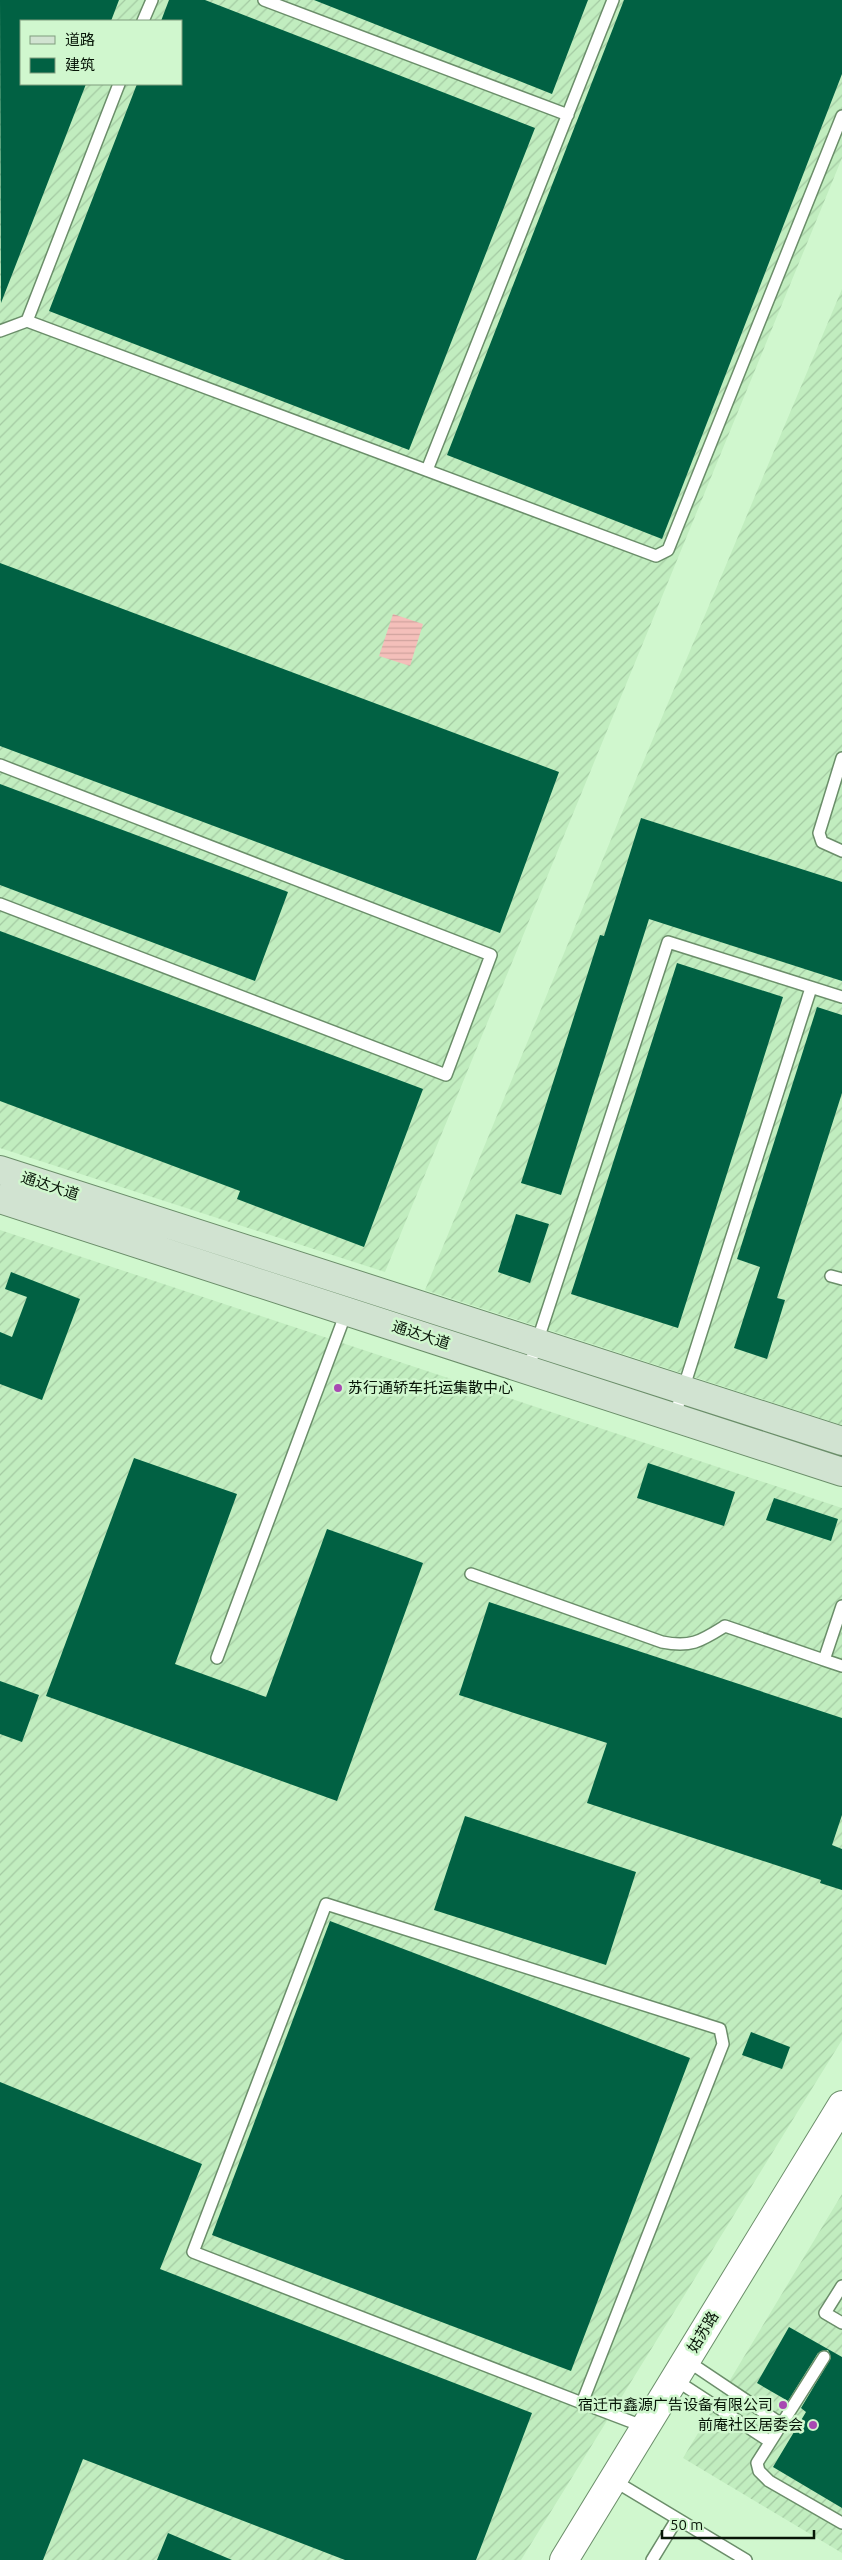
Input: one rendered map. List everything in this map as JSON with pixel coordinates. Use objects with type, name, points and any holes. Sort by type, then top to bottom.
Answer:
[{"type":"main road","name":"通达大道","points":[[0,1170],[352,1298],[528,1370],[842,1472]]},
{"type":"main road","name":"通达大道","points":[[0,1199],[352,1298],[537,1343],[842,1441]]},
{"type":"street","name":"姑苏路","points":[[564,2560],[842,2105]]},
{"type":"lane","points":[[143,20],[152,0]]},
{"type":"lane","points":[[264,0],[568,115]]},
{"type":"lane","points":[[427,470],[613,0]]},
{"type":"lane","points":[[27,321],[119,85]]},
{"type":"lane","points":[[0,331],[27,321],[656,556],[668,550],[842,116]]},
{"type":"lane","points":[[842,758],[819,833],[822,842],[842,851]]},
{"type":"lane","points":[[0,765],[491,955],[446,1075],[0,904]]},
{"type":"lane","points":[[528,1370],[668,942],[842,997]]},
{"type":"lane","points":[[674,1418],[811,988]]},
{"type":"lane","points":[[217,1658],[352,1298]]},
{"type":"lane","points":[[471,1574],[662,1642],[688,1646],[706,1638],[725,1626],[842,1666]]},
{"type":"lane","points":[[824,1660],[842,1606]]},
{"type":"lane","points":[[582,2403],[723,2044],[720,2029],[326,1904],[194,2252],[582,2403],[645,2427]]},
{"type":"lane","points":[[842,2286],[825,2313],[842,2323]]},
{"type":"lane","points":[[824,2357],[780,2423],[757,2463],[763,2476],[842,2523]]},
{"type":"lane","points":[[680,2370],[780,2423]]},
{"type":"lane","points":[[680,2370],[769,2441]]},
{"type":"lane","points":[[613,2480],[746,2560]]},
{"type":"lane","points":[[652,2560],[677,2518]]},
{"type":"shaded area","points":[[0,0],[842,0],[842,158],[385,1272],[0,1148]]},
{"type":"shaded area","points":[[842,289],[842,1425],[425,1290],[626,803]]},
{"type":"shaded area","points":[[393,614],[423,624],[410,666],[379,656]]},
{"type":"shaded area","points":[[0,1230],[842,1508],[842,2040],[521,2560],[0,2560]]},
{"type":"shaded area","points":[[842,2194],[842,2553],[683,2458]]},
{"type":"building","points":[[0,0],[119,0],[111,20],[20,20],[20,85],[86,85],[1,303]]},
{"type":"building","points":[[169,0],[205,0],[535,128],[409,450],[49,311],[137,85],[182,85],[182,20],[161,20]]},
{"type":"building","points":[[314,0],[588,0],[552,94]]},
{"type":"building","points":[[624,0],[842,0],[842,74],[662,539],[447,455]]},
{"type":"building","points":[[0,563],[559,772],[500,933],[0,746]]},
{"type":"building","points":[[0,784],[288,892],[255,981],[0,885]]},
{"type":"building","points":[[641,818],[842,882],[842,981],[649,919],[561,1195],[521,1183],[600,935],[604,936]]},
{"type":"building","points":[[0,931],[423,1089],[364,1247],[237,1199],[240,1191],[0,1101]]},
{"type":"building","points":[[677,963],[783,997],[678,1328],[571,1294]]},
{"type":"building","points":[[817,1007],[842,1015],[842,1093],[777,1298],[785,1300],[767,1359],[734,1348],[760,1267],[737,1259]]},
{"type":"building","points":[[516,1214],[549,1224],[530,1283],[498,1272]]},
{"type":"building","points":[[11,1272],[80,1299],[42,1400],[0,1384],[0,1332],[12,1337],[27,1297],[5,1289]]},
{"type":"building","points":[[134,1458],[237,1494],[175,1664],[266,1697],[327,1529],[423,1563],[337,1801],[46,1696]]},
{"type":"building","points":[[648,1463],[735,1492],[724,1526],[637,1498]]},
{"type":"building","points":[[774,1498],[838,1519],[831,1541],[766,1520]]},
{"type":"building","points":[[489,1602],[842,1718],[842,1815],[832,1845],[842,1849],[842,1890],[820,1883],[821,1880],[587,1803],[607,1743],[459,1695]]},
{"type":"building","points":[[0,1681],[39,1695],[22,1742],[0,1734]]},
{"type":"building","points":[[465,1816],[636,1872],[606,1965],[434,1910]]},
{"type":"building","points":[[330,1921],[690,2058],[571,2371],[212,2235]]},
{"type":"building","points":[[751,2032],[790,2047],[782,2069],[742,2055]]},
{"type":"building","points":[[0,2082],[202,2164],[160,2269],[532,2413],[476,2560],[345,2560],[83,2459],[43,2560],[0,2560]]},
{"type":"building","points":[[789,2327],[842,2357],[842,2508],[773,2467],[806,2412],[801,2408],[831,2358],[828,2350],[818,2353],[788,2401],[757,2383]]},
{"type":"building","points":[[168,2533],[232,2560],[157,2560]]},
{"type":"place","name":"苏行通轿车托运集散中心","points":[[338,1388]]},
{"type":"place","name":"宿迁市鑫源广告设备有限公司","points":[[783,2405]]},
{"type":"place","name":"前庵社区居委会","points":[[813,2425]]}]
